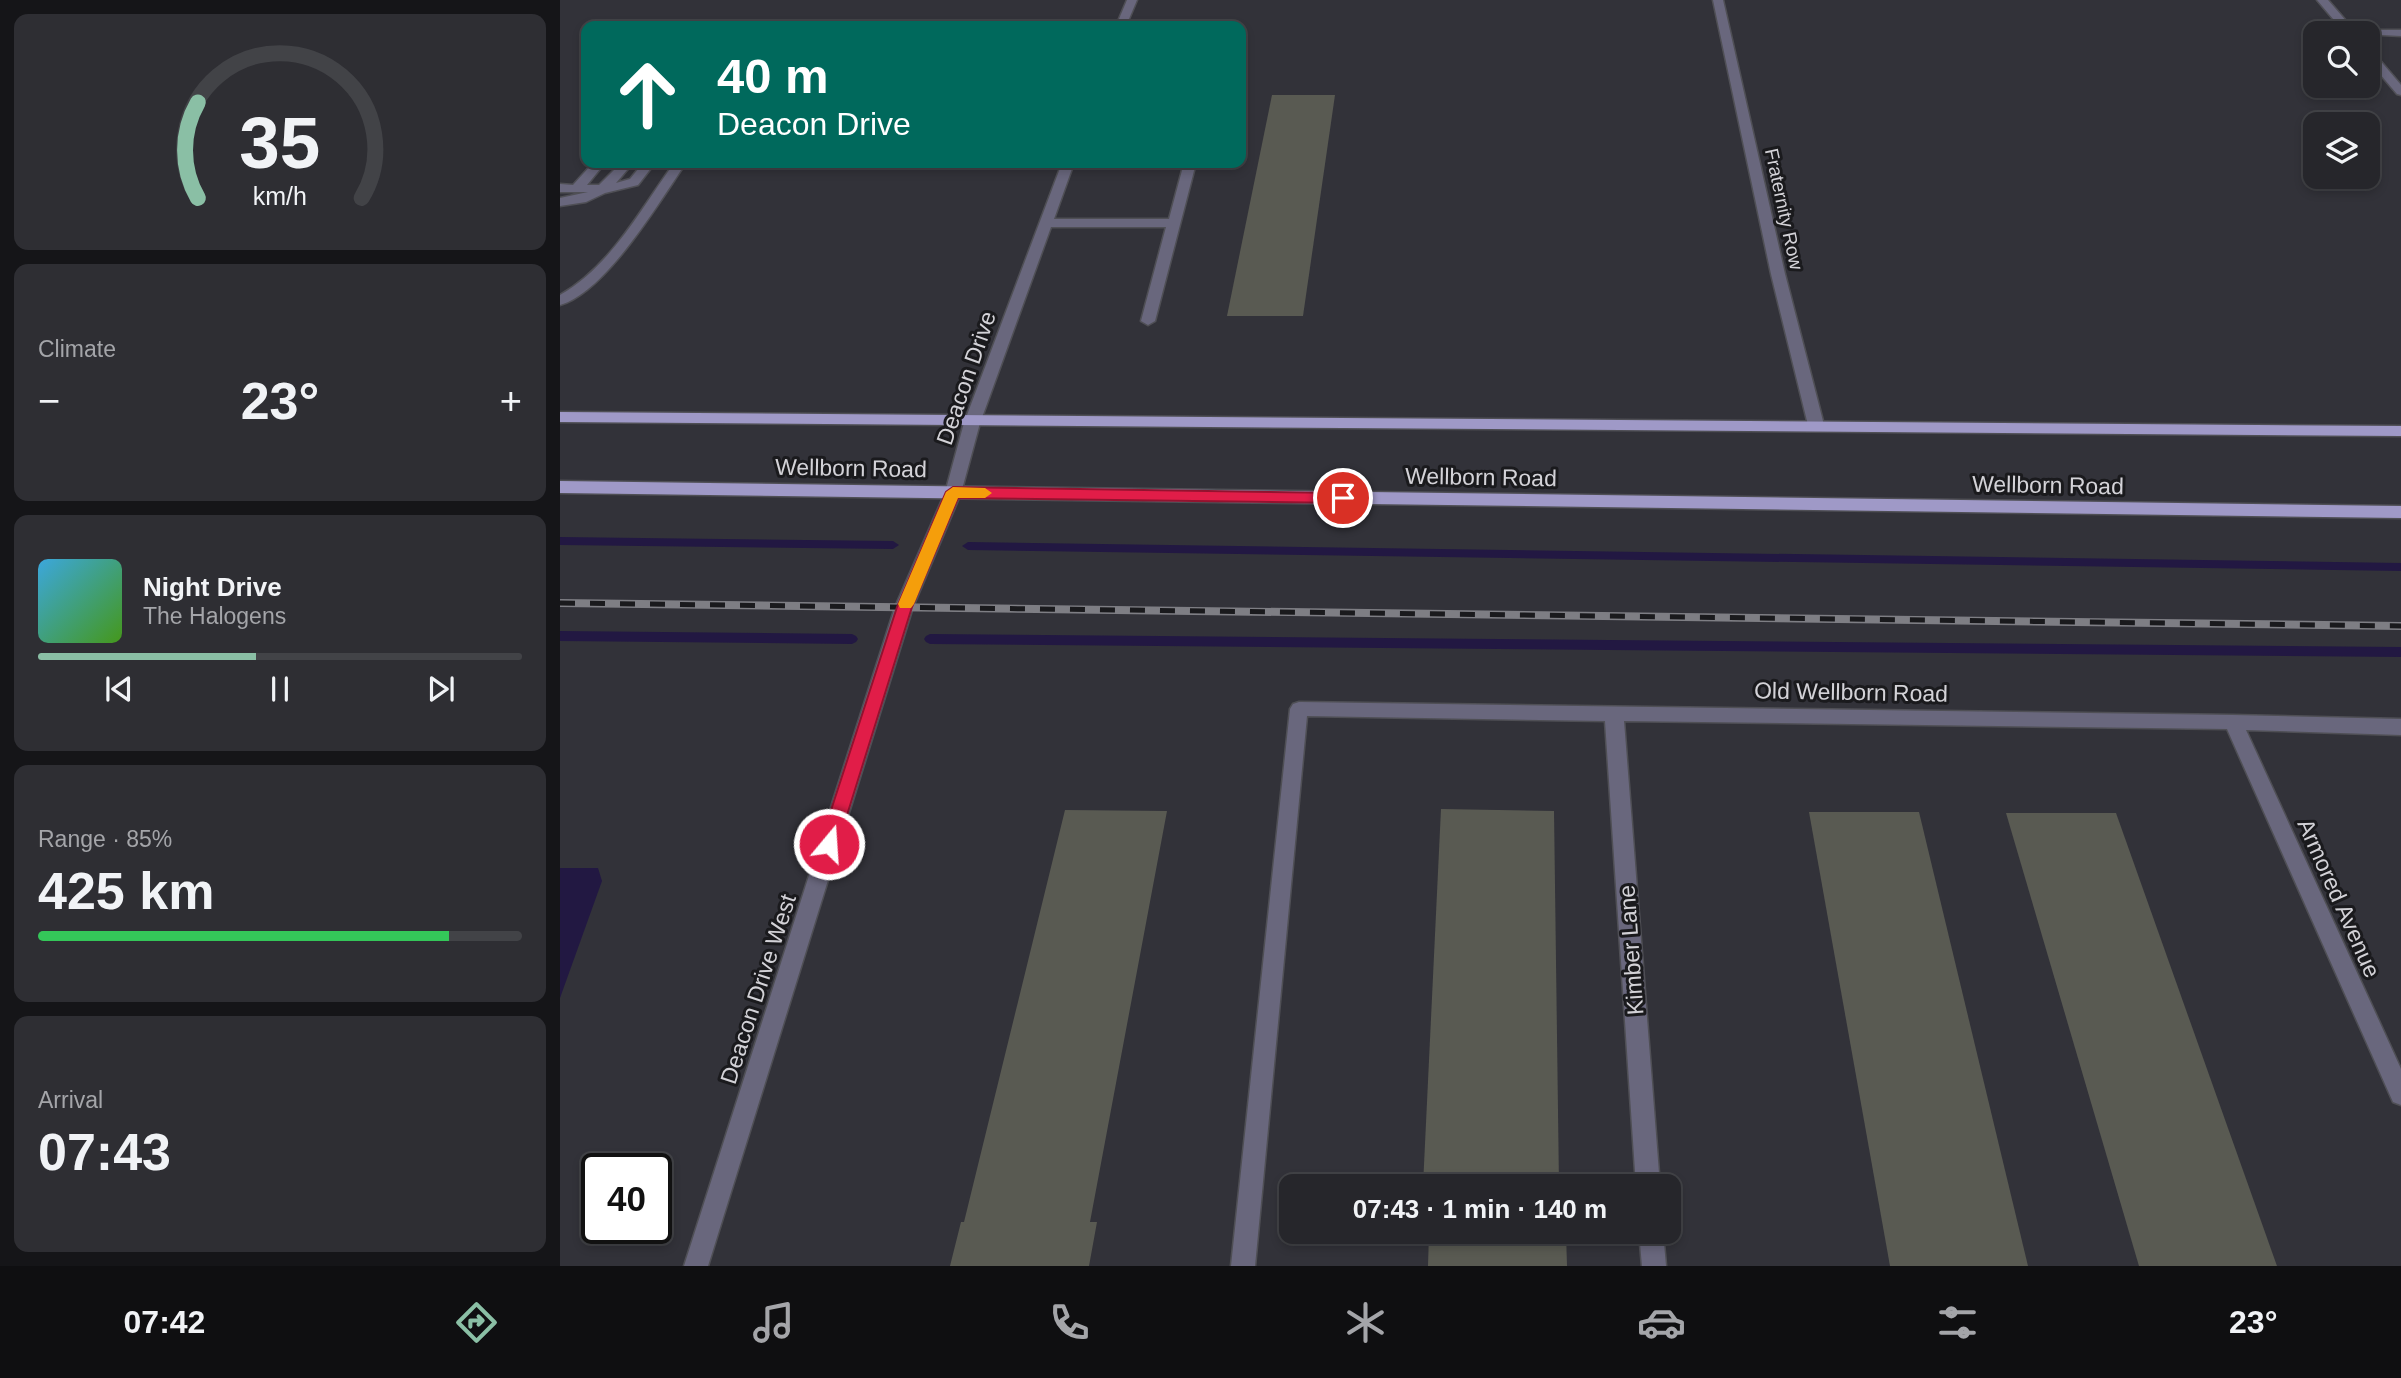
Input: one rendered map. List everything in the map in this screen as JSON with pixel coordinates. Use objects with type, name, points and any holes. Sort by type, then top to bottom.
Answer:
[{"type":"main road","name":"Wellborn Road","points":[[560,417],[972,423],[1816,425],[2401,431]]},
{"type":"main road","name":"Wellborn Road","points":[[560,487],[2401,512]]},
{"type":"street","points":[[1123,21],[1132,0]]},
{"type":"street","name":"Fraternity Row","points":[[1718,0],[1778,274],[1816,425]]},
{"type":"street","points":[[2322,0],[2340,21]]},
{"type":"street","points":[[2380,33],[2401,33]]},
{"type":"street","points":[[2380,67],[2401,92]]},
{"type":"street","points":[[577,188],[595,168]]},
{"type":"street","points":[[560,202],[579,202],[606,188],[622,168]]},
{"type":"street","points":[[560,188],[606,188],[634,182],[645,168]]},
{"type":"street","points":[[560,300],[574,295],[597,274],[676,168]]},
{"type":"street","name":"Deacon Drive","points":[[904,607],[953,492],[972,423],[1066,168]]},
{"type":"street","points":[[1148,321],[1189,168]]},
{"type":"street","points":[[1046,223],[1173,223]]},
{"type":"street","name":"Deacon Drive West","points":[[696,1266],[904,607]]},
{"type":"street","name":"Old Wellborn Road","points":[[1243,1266],[1299,709],[2233,722],[2401,727]]},
{"type":"street","name":"Kimber Lane","points":[[1614,713],[1647,1174]]},
{"type":"street","name":"Armored Avenue","points":[[2233,722],[2401,1094]]},
{"type":"street","points":[[1652,1244],[1654,1266]]},
{"type":"shaded area","points":[[560,868],[598,868],[602,881],[560,998]]},
{"type":"building","points":[[1272,95],[1335,95],[1303,316],[1227,316]]},
{"type":"building","points":[[1441,809],[1554,811],[1559,1174],[1424,1174]]},
{"type":"building","points":[[1065,810],[1167,811],[1090,1222],[1097,1222],[1089,1266],[950,1266],[961,1222],[964,1222]]},
{"type":"building","points":[[1809,812],[1919,812],[2028,1266],[1890,1266]]},
{"type":"building","points":[[2006,813],[2116,813],[2277,1266],[2139,1266]]},
{"type":"building","points":[[1429,1244],[1566,1244],[1567,1266],[1428,1266]]},
{"type":"waterway","points":[[560,541],[893,545]]},
{"type":"waterway","points":[[968,546],[2401,567]]},
{"type":"waterway","points":[[560,636],[852,639]]},
{"type":"waterway","points":[[930,639],[2401,652]]},
{"type":"railway","points":[[560,603],[2401,626]]},
{"type":"slow traffic","points":[[906,604],[953,492],[985,493]]},
{"type":"route","points":[[829,844],[904,607],[953,492],[1343,498]]}]
